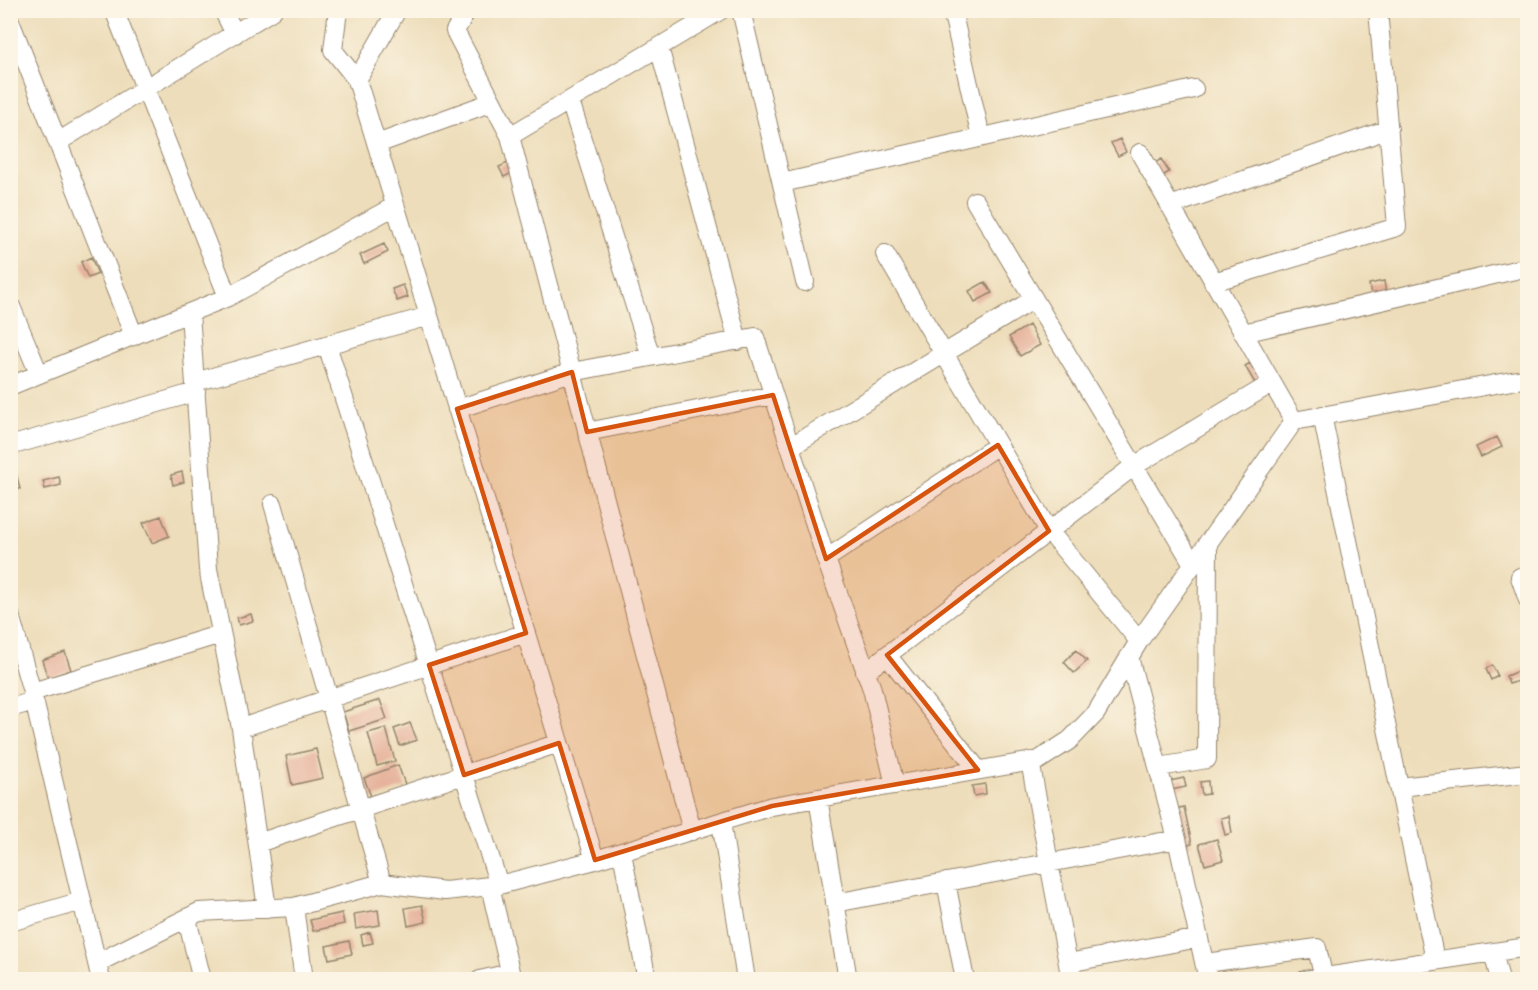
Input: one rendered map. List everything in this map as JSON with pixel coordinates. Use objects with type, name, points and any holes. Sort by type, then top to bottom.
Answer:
[{"type":"street","points":[[114,10],[228,297]]},
{"type":"street","points":[[223,10],[235,34]]},
{"type":"street","points":[[58,142],[273,10]]},
{"type":"street","points":[[338,10],[333,50],[357,80],[595,861]]},
{"type":"street","points":[[357,80],[397,10]]},
{"type":"street","points":[[467,10],[455,32],[510,136],[692,831]]},
{"type":"street","points":[[510,136],[721,10]]},
{"type":"street","points":[[741,10],[805,282]]},
{"type":"street","points":[[952,10],[981,137]]},
{"type":"street","points":[[1213,282],[1397,227],[1378,10]]},
{"type":"street","points":[[10,21],[134,336]]},
{"type":"street","points":[[659,47],[738,341]]},
{"type":"street","points":[[782,183],[1194,89]]},
{"type":"street","points":[[570,101],[651,357]]},
{"type":"street","points":[[377,144],[492,102]]},
{"type":"street","points":[[1170,206],[1389,129]]},
{"type":"street","points":[[1140,153],[1293,421]]},
{"type":"street","points":[[975,201],[1193,564]]},
{"type":"street","points":[[10,386],[228,297],[395,206]]},
{"type":"street","points":[[885,254],[1049,531],[1139,641]]},
{"type":"street","points":[[1243,333],[1527,267]]},
{"type":"street","points":[[790,447],[1034,299]]},
{"type":"street","points":[[10,304],[39,374]]},
{"type":"street","points":[[190,313],[208,569],[241,728],[267,909]]},
{"type":"street","points":[[10,446],[327,345],[429,316]]},
{"type":"street","points":[[457,408],[572,372],[755,337],[825,559],[866,672],[895,785]]},
{"type":"street","points":[[327,345],[464,775],[495,885],[511,976],[480,980]]},
{"type":"street","points":[[10,615],[33,697],[99,971],[199,912],[294,907],[382,883],[445,891],[495,885],[595,861],[771,806],[1039,760],[1070,740],[1096,713],[1139,641],[1293,421],[1527,378]]},
{"type":"street","points":[[866,672],[1134,466],[1272,383]]},
{"type":"street","points":[[588,432],[773,394]]},
{"type":"street","points":[[1322,415],[1435,960]]},
{"type":"street","points":[[825,559],[998,445]]},
{"type":"street","points":[[273,504],[382,883]]},
{"type":"street","points":[[1159,767],[1207,759],[1208,542]]},
{"type":"street","points":[[1520,577],[1527,600]]},
{"type":"street","points":[[241,728],[526,633]]},
{"type":"street","points":[[10,708],[33,697],[221,634]]},
{"type":"street","points":[[887,655],[978,770]]},
{"type":"street","points":[[1130,657],[1177,839],[1207,971],[1317,948],[1317,977],[1389,973],[1435,960],[1527,947]]},
{"type":"street","points":[[258,843],[559,743]]},
{"type":"street","points":[[1030,762],[1070,971],[1199,938]]},
{"type":"street","points":[[1399,787],[1527,773]]},
{"type":"street","points":[[818,798],[848,980]]},
{"type":"street","points":[[721,822],[747,980]]},
{"type":"street","points":[[835,903],[1177,839]]},
{"type":"street","points":[[622,852],[647,980]]},
{"type":"street","points":[[946,882],[964,980]]},
{"type":"street","points":[[10,922],[82,901]]},
{"type":"street","points":[[294,907],[304,980]]},
{"type":"street","points":[[187,919],[202,980]]},
{"type":"street","points":[[1493,952],[1500,980]]},
{"type":"highlighted area","points":[[572,372],[587,432],[773,395],[826,559],[998,445],[1049,531],[887,655],[978,770],[772,806],[595,860],[559,743],[464,775],[429,665],[526,633],[457,409]]},
{"type":"building","points":[[1120,139],[1126,152],[1118,156],[1111,143]]},
{"type":"building","points":[[1161,159],[1169,172],[1158,179],[1150,167]]},
{"type":"building","points":[[512,161],[516,171],[504,177],[499,167]]},
{"type":"building","points":[[384,244],[388,252],[364,264],[360,255]]},
{"type":"building","points":[[91,257],[98,274],[88,278],[81,262]]},
{"type":"building","points":[[1384,281],[1386,293],[1371,295],[1369,284]]},
{"type":"building","points":[[985,282],[992,293],[975,302],[969,291]]},
{"type":"building","points":[[403,285],[408,297],[397,301],[392,289]]},
{"type":"building","points":[[1029,325],[1040,345],[1020,356],[1009,337]]},
{"type":"building","points":[[1250,363],[1261,382],[1256,385],[1245,366]]},
{"type":"building","points":[[1497,437],[1502,447],[1481,457],[1476,447]]},
{"type":"building","points":[[10,464],[14,464],[20,489],[10,492]]},
{"type":"building","points":[[182,472],[184,482],[173,485],[171,475]]},
{"type":"building","points":[[59,477],[61,485],[45,489],[43,481]]},
{"type":"building","points":[[161,516],[169,536],[152,543],[143,523]]},
{"type":"building","points":[[251,614],[253,621],[239,625],[237,618]]},
{"type":"building","points":[[1076,650],[1087,661],[1074,673],[1064,662]]},
{"type":"building","points":[[65,652],[71,670],[48,678],[42,660]]},
{"type":"building","points":[[1492,665],[1498,676],[1491,680],[1486,669]]},
{"type":"building","points":[[1525,668],[1528,678],[1509,684],[1506,676]]},
{"type":"building","points":[[380,700],[387,719],[349,731],[343,712]]},
{"type":"building","points":[[410,723],[417,740],[400,746],[394,729]]},
{"type":"building","points":[[386,728],[395,761],[377,766],[368,733]]},
{"type":"building","points":[[316,749],[323,778],[292,785],[286,756]]},
{"type":"building","points":[[398,765],[406,787],[372,799],[364,778]]},
{"type":"building","points":[[1184,778],[1186,787],[1171,790],[1170,781]]},
{"type":"building","points":[[1208,781],[1209,794],[1202,795],[1200,782]]},
{"type":"building","points":[[985,784],[986,794],[974,796],[972,786]]},
{"type":"building","points":[[1184,807],[1192,844],[1182,846],[1175,809]]},
{"type":"building","points":[[1229,816],[1232,833],[1225,835],[1221,818]]},
{"type":"building","points":[[1217,839],[1223,860],[1205,865],[1199,844]]},
{"type":"building","points":[[422,905],[426,922],[408,926],[405,908]]},
{"type":"building","points":[[378,910],[380,925],[356,929],[354,914]]},
{"type":"building","points":[[342,913],[344,924],[313,931],[310,920]]},
{"type":"building","points":[[370,932],[373,943],[363,945],[361,935]]},
{"type":"building","points":[[349,941],[352,954],[329,959],[326,946]]}]
